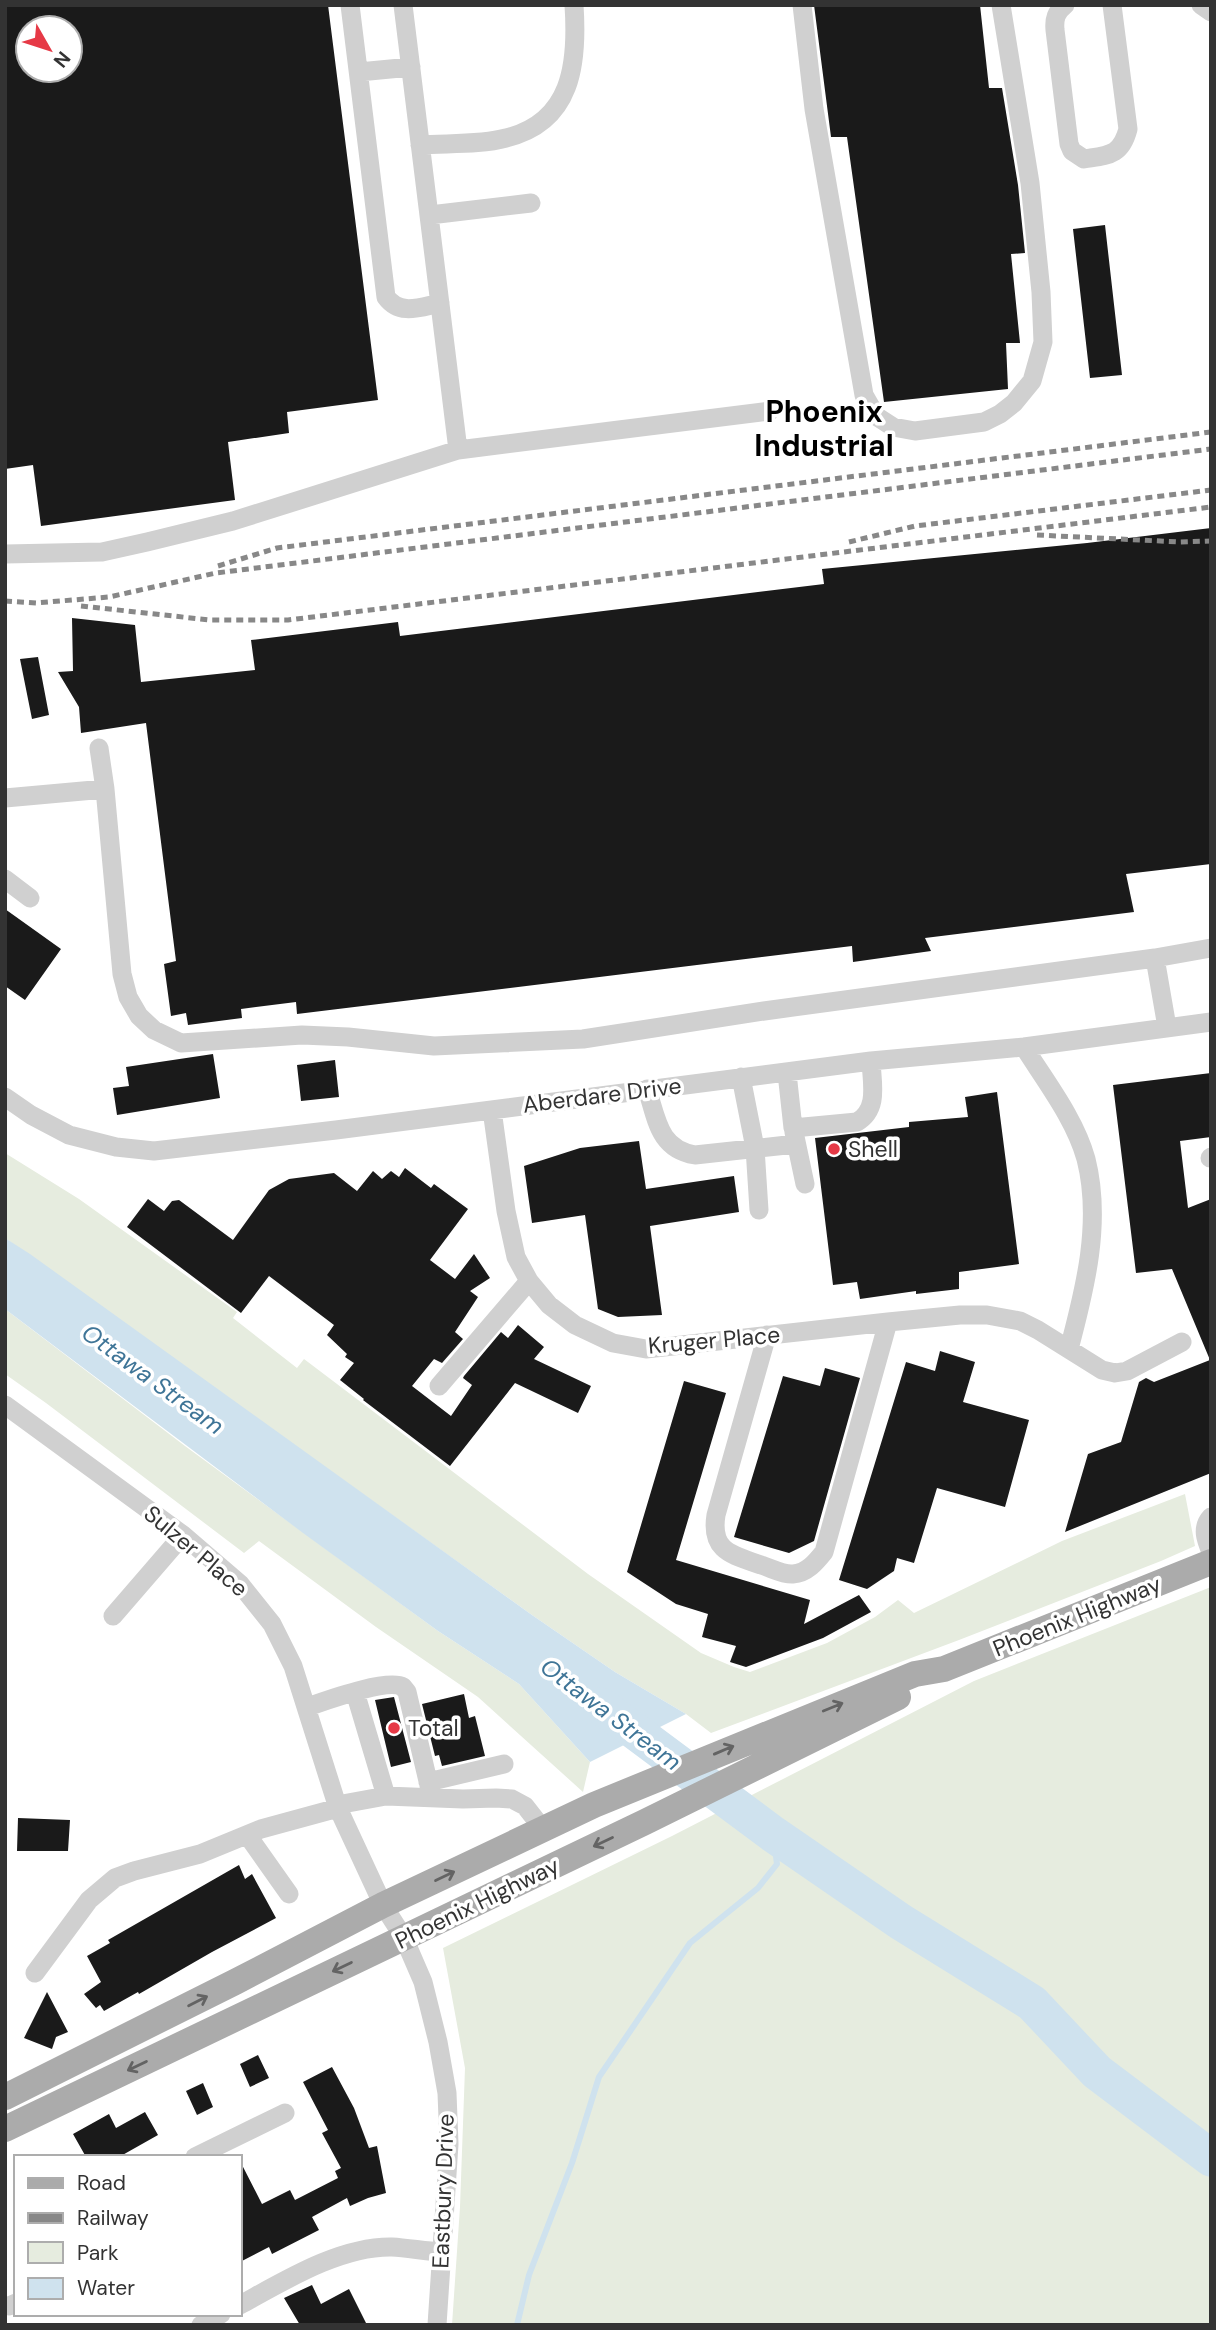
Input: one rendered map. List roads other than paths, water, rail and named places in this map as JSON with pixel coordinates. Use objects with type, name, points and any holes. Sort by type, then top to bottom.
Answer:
[{"type":"main road","name":"Phoenix Highway","points":[[5,2097],[383,1905],[594,1805],[776,1743],[922,1686],[944,1669],[1211,1562]]},
{"type":"main road","name":"Phoenix Highway","points":[[5,2129],[645,1822],[776,1743]]},
{"type":"street","points":[[350,5],[386,297],[391,304],[402,310],[440,303]]},
{"type":"street","points":[[403,5],[458,450]]},
{"type":"street","points":[[421,145],[504,139],[533,130],[550,116],[565,94],[573,58],[576,35],[574,5]]},
{"type":"street","points":[[802,5],[814,109],[864,395],[876,416],[892,427],[915,430],[984,422],[1000,414],[1014,403],[1032,381],[1043,342],[1030,183],[1001,5]]},
{"type":"street","points":[[1065,5],[1054,19],[1061,80],[1069,144],[1072,151],[1084,159],[1111,154],[1125,141],[1128,129],[1112,5]]},
{"type":"street","points":[[1201,5],[1211,12]]},
{"type":"street","points":[[359,72],[411,67]]},
{"type":"street","points":[[429,215],[531,203]]},
{"type":"street","points":[[5,554],[102,552],[135,545],[233,521],[458,450],[770,411]]},
{"type":"street","points":[[99,748],[122,974],[128,997],[139,1016],[154,1030],[181,1043],[302,1035],[434,1046],[583,1040],[764,1011],[1211,948]]},
{"type":"street","points":[[5,798],[105,789]]},
{"type":"street","points":[[5,879],[30,898]]},
{"type":"street","points":[[1155,958],[1167,1027]]},
{"type":"street","name":"Aberdare Drive","points":[[5,1097],[31,1115],[69,1135],[116,1147],[154,1151],[871,1061],[1024,1047],[1211,1022]]},
{"type":"street","points":[[1024,1047],[1070,1122],[1086,1158],[1094,1202],[1084,1285],[1069,1349]]},
{"type":"street","points":[[647,1089],[663,1136],[671,1146],[682,1153],[695,1155],[755,1148],[857,1122],[864,1117],[872,1106],[871,1061]]},
{"type":"street","points":[[787,1073],[794,1136],[804,1184]]},
{"type":"street","points":[[741,1077],[755,1148],[759,1209]]},
{"type":"street","name":"Kruger Place","points":[[492,1110],[516,1257],[529,1281],[549,1305],[594,1336],[613,1343],[646,1349],[888,1322],[988,1315],[1020,1321],[1102,1370],[1115,1373],[1127,1371],[1182,1342]]},
{"type":"street","points":[[439,1386],[529,1281]]},
{"type":"street","points":[[767,1335],[714,1529],[716,1540],[730,1554],[791,1574],[802,1572],[815,1564],[824,1552],[888,1322]]},
{"type":"street","name":"Sulzer Place","points":[[5,1405],[183,1535],[240,1584],[272,1624],[293,1666],[338,1807],[383,1905]]},
{"type":"street","points":[[1211,1517],[1208,1519],[1204,1536],[1211,1552]]},
{"type":"street","points":[[114,1616],[183,1535]]},
{"type":"street","points":[[307,1707],[393,1684],[403,1687],[407,1692],[430,1790]]},
{"type":"street","points":[[355,1692],[386,1796]]},
{"type":"street","points":[[36,1973],[89,1900],[115,1878],[200,1854],[261,1829],[338,1807],[430,1790],[504,1764]]},
{"type":"street","points":[[430,1790],[512,1799],[525,1806],[543,1829]]},
{"type":"street","points":[[248,1836],[289,1894]]},
{"type":"street","name":"Eastbury Drive","points":[[383,1905],[404,1938],[422,1982],[438,2042],[447,2094],[449,2144],[437,2325]]},
{"type":"street","points":[[199,2155],[285,2113]]},
{"type":"street","points":[[242,2304],[318,2264],[343,2255],[390,2247],[441,2252]]},
{"type":"street","points":[[200,2325],[217,2316]]},
{"type":"water","points":[[5,1238],[532,1615],[615,1672],[686,1714],[590,1762],[519,1684],[438,1631],[303,1533],[5,1309]]},
{"type":"waterway","name":"Ottawa Stream","points":[[601,1706],[773,1834],[901,1922],[1032,2003],[1097,2072],[1211,2158]]},
{"type":"waterway","points":[[517,2325],[529,2275],[572,2163],[599,2077],[690,1943],[758,1888],[777,1864],[773,1834]]},
{"type":"railway","points":[[218,566],[277,548],[1211,432]]},
{"type":"railway","points":[[5,601],[36,603],[109,597],[216,573],[1211,449]]},
{"type":"railway","points":[[849,542],[915,526],[1211,490]]},
{"type":"railway","points":[[81,606],[210,620],[288,620],[1211,507]]},
{"type":"railway","points":[[1037,535],[1211,541]]},
{"type":"place","name":"Shell","points":[[834,1149]]},
{"type":"place","name":"Total","points":[[394,1728]]},
{"type":"district","name":"Phoenix Industrial","points":[[824,428]]}]
